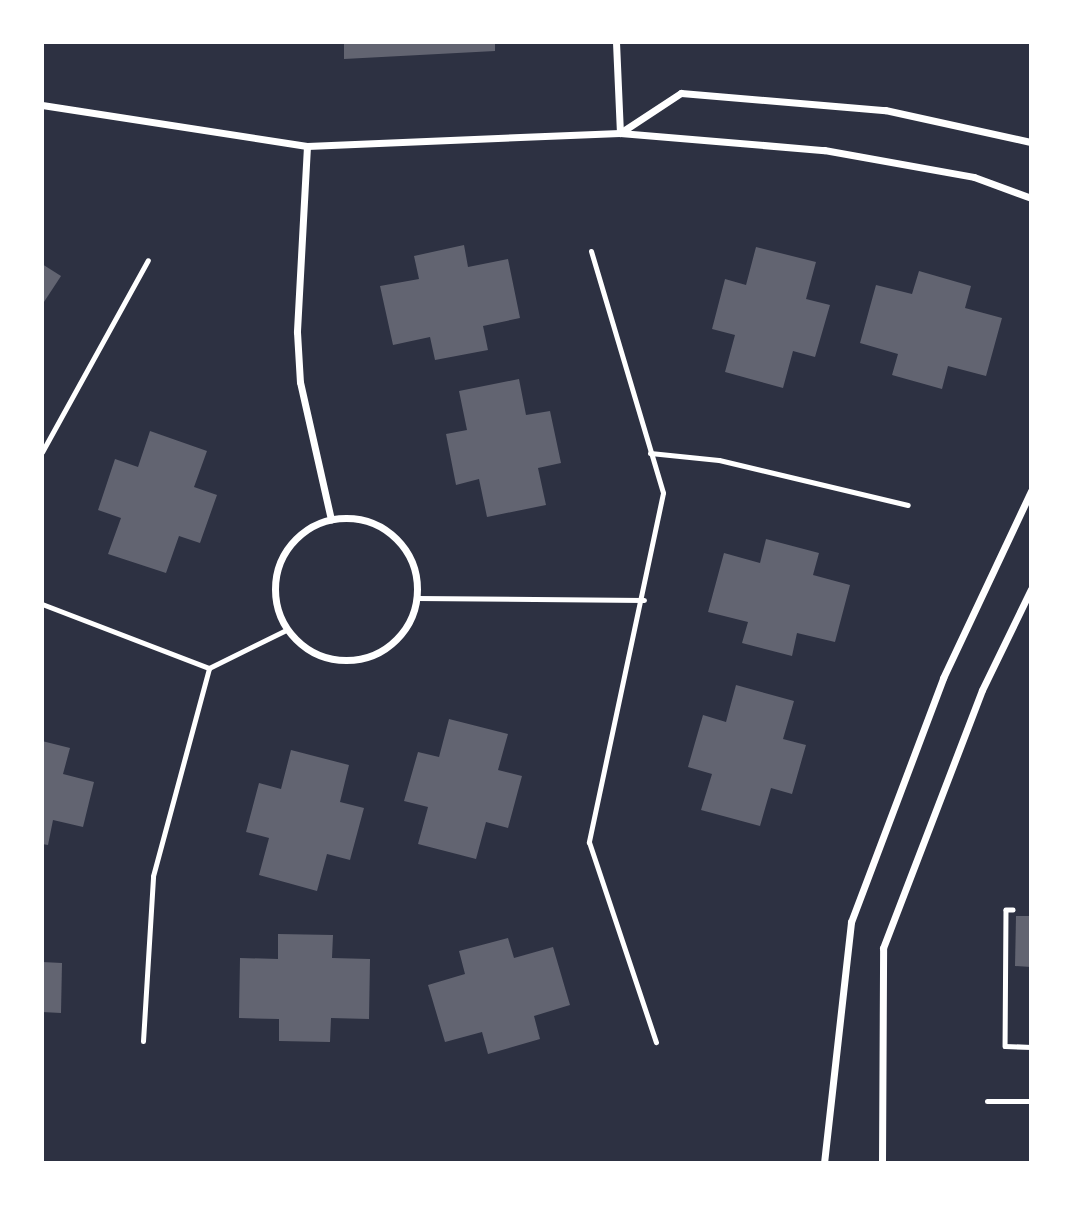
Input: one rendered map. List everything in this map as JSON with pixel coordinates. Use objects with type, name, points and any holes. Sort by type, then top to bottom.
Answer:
[{"type":"street","points":[[616,42],[620,133]]},
{"type":"street","points":[[620,133],[681,93],[885,110],[1031,142]]},
{"type":"street","points":[[42,106],[307,146],[620,133],[824,150],[974,177],[1031,198]]},
{"type":"street","points":[[307,146],[298,345],[331,520]]},
{"type":"street","points":[[824,1163],[851,922],[943,678],[1031,491]]},
{"type":"street","points":[[353,518],[395,537],[409,554],[417,598],[395,642],[374,655],[326,658],[286,630],[276,609],[279,563],[291,543],[331,520],[353,518]]},
{"type":"street","points":[[881,1163],[883,948],[972,714],[1031,589]]},
{"type":"lane","points":[[591,251],[663,493],[644,600],[589,842],[656,1042]]},
{"type":"lane","points":[[42,452],[148,260]]},
{"type":"lane","points":[[650,453],[719,460],[908,505]]},
{"type":"lane","points":[[417,598],[644,600]]},
{"type":"lane","points":[[42,604],[209,668],[286,630]]},
{"type":"lane","points":[[143,1041],[153,876],[209,668]]},
{"type":"lane","points":[[987,1101],[1031,1101]]},
{"type":"path","points":[[1013,911],[1006,910],[1005,1046],[1031,1047]]},
{"type":"building","points":[[344,42],[495,42],[495,51],[344,59]]},
{"type":"building","points":[[464,245],[468,267],[508,259],[520,318],[483,326],[488,350],[435,360],[430,337],[393,345],[380,286],[419,279],[414,256]]},
{"type":"building","points":[[756,247],[816,262],[806,299],[830,305],[815,357],[793,351],[783,388],[725,372],[735,335],[712,329],[725,279],[746,285]]},
{"type":"building","points":[[42,264],[61,276],[42,305]]},
{"type":"building","points":[[919,271],[971,286],[965,308],[1002,318],[986,376],[948,366],[942,389],[892,375],[898,354],[860,343],[876,285],[912,294]]},
{"type":"building","points":[[519,379],[526,415],[550,411],[561,463],[538,468],[546,505],[487,517],[479,479],[456,485],[446,434],[467,430],[459,391]]},
{"type":"building","points":[[150,431],[207,451],[194,487],[217,495],[200,543],[179,536],[166,573],[108,554],[121,518],[98,510],[115,459],[138,467]]},
{"type":"building","points":[[766,539],[819,553],[813,575],[850,585],[835,642],[797,633],[792,656],[742,643],[748,622],[708,612],[724,553],[760,563]]},
{"type":"building","points":[[736,685],[794,701],[783,739],[806,745],[792,794],[771,788],[760,826],[701,810],[712,774],[688,767],[703,715],[726,722]]},
{"type":"building","points":[[449,719],[508,734],[498,770],[522,776],[508,828],[486,822],[476,859],[418,844],[428,807],[404,801],[418,752],[439,757]]},
{"type":"building","points":[[42,741],[70,748],[63,774],[94,782],[83,827],[53,820],[48,845],[42,844]]},
{"type":"building","points":[[291,750],[349,765],[340,802],[364,808],[350,860],[327,854],[317,891],[259,875],[269,838],[246,832],[259,783],[281,789]]},
{"type":"building","points":[[1016,916],[1031,916],[1031,967],[1015,966]]},
{"type":"building","points":[[278,934],[333,935],[332,958],[370,959],[369,1019],[331,1018],[330,1042],[279,1041],[279,1019],[239,1018],[240,958],[278,959]]},
{"type":"building","points":[[508,938],[514,958],[553,947],[570,1005],[534,1016],[540,1039],[488,1054],[482,1032],[445,1042],[428,985],[465,974],[459,951]]},
{"type":"building","points":[[42,962],[62,963],[61,1013],[42,1012]]}]
